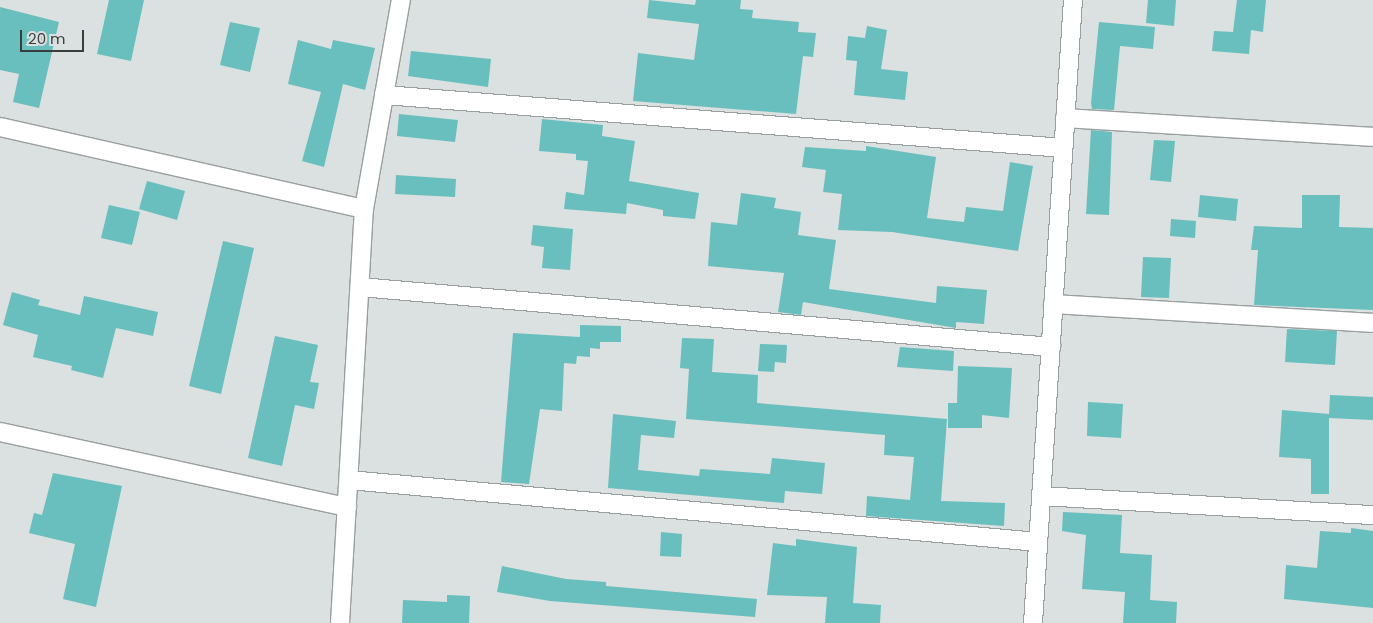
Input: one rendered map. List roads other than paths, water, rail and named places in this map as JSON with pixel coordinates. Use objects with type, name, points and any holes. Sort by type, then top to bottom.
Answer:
[{"type":"street","points":[[340,623],[364,209],[401,0]]},
{"type":"street","points":[[1033,623],[1073,0]]},
{"type":"street","points":[[384,95],[1064,148]]},
{"type":"street","points":[[1065,118],[1373,137]]},
{"type":"street","points":[[0,127],[364,209]]},
{"type":"street","points":[[360,287],[1050,347]]},
{"type":"street","points":[[1053,304],[1373,323]]},
{"type":"street","points":[[0,432],[347,507]]},
{"type":"street","points":[[348,480],[1038,542]]},
{"type":"street","points":[[1041,496],[1373,516]]}]
